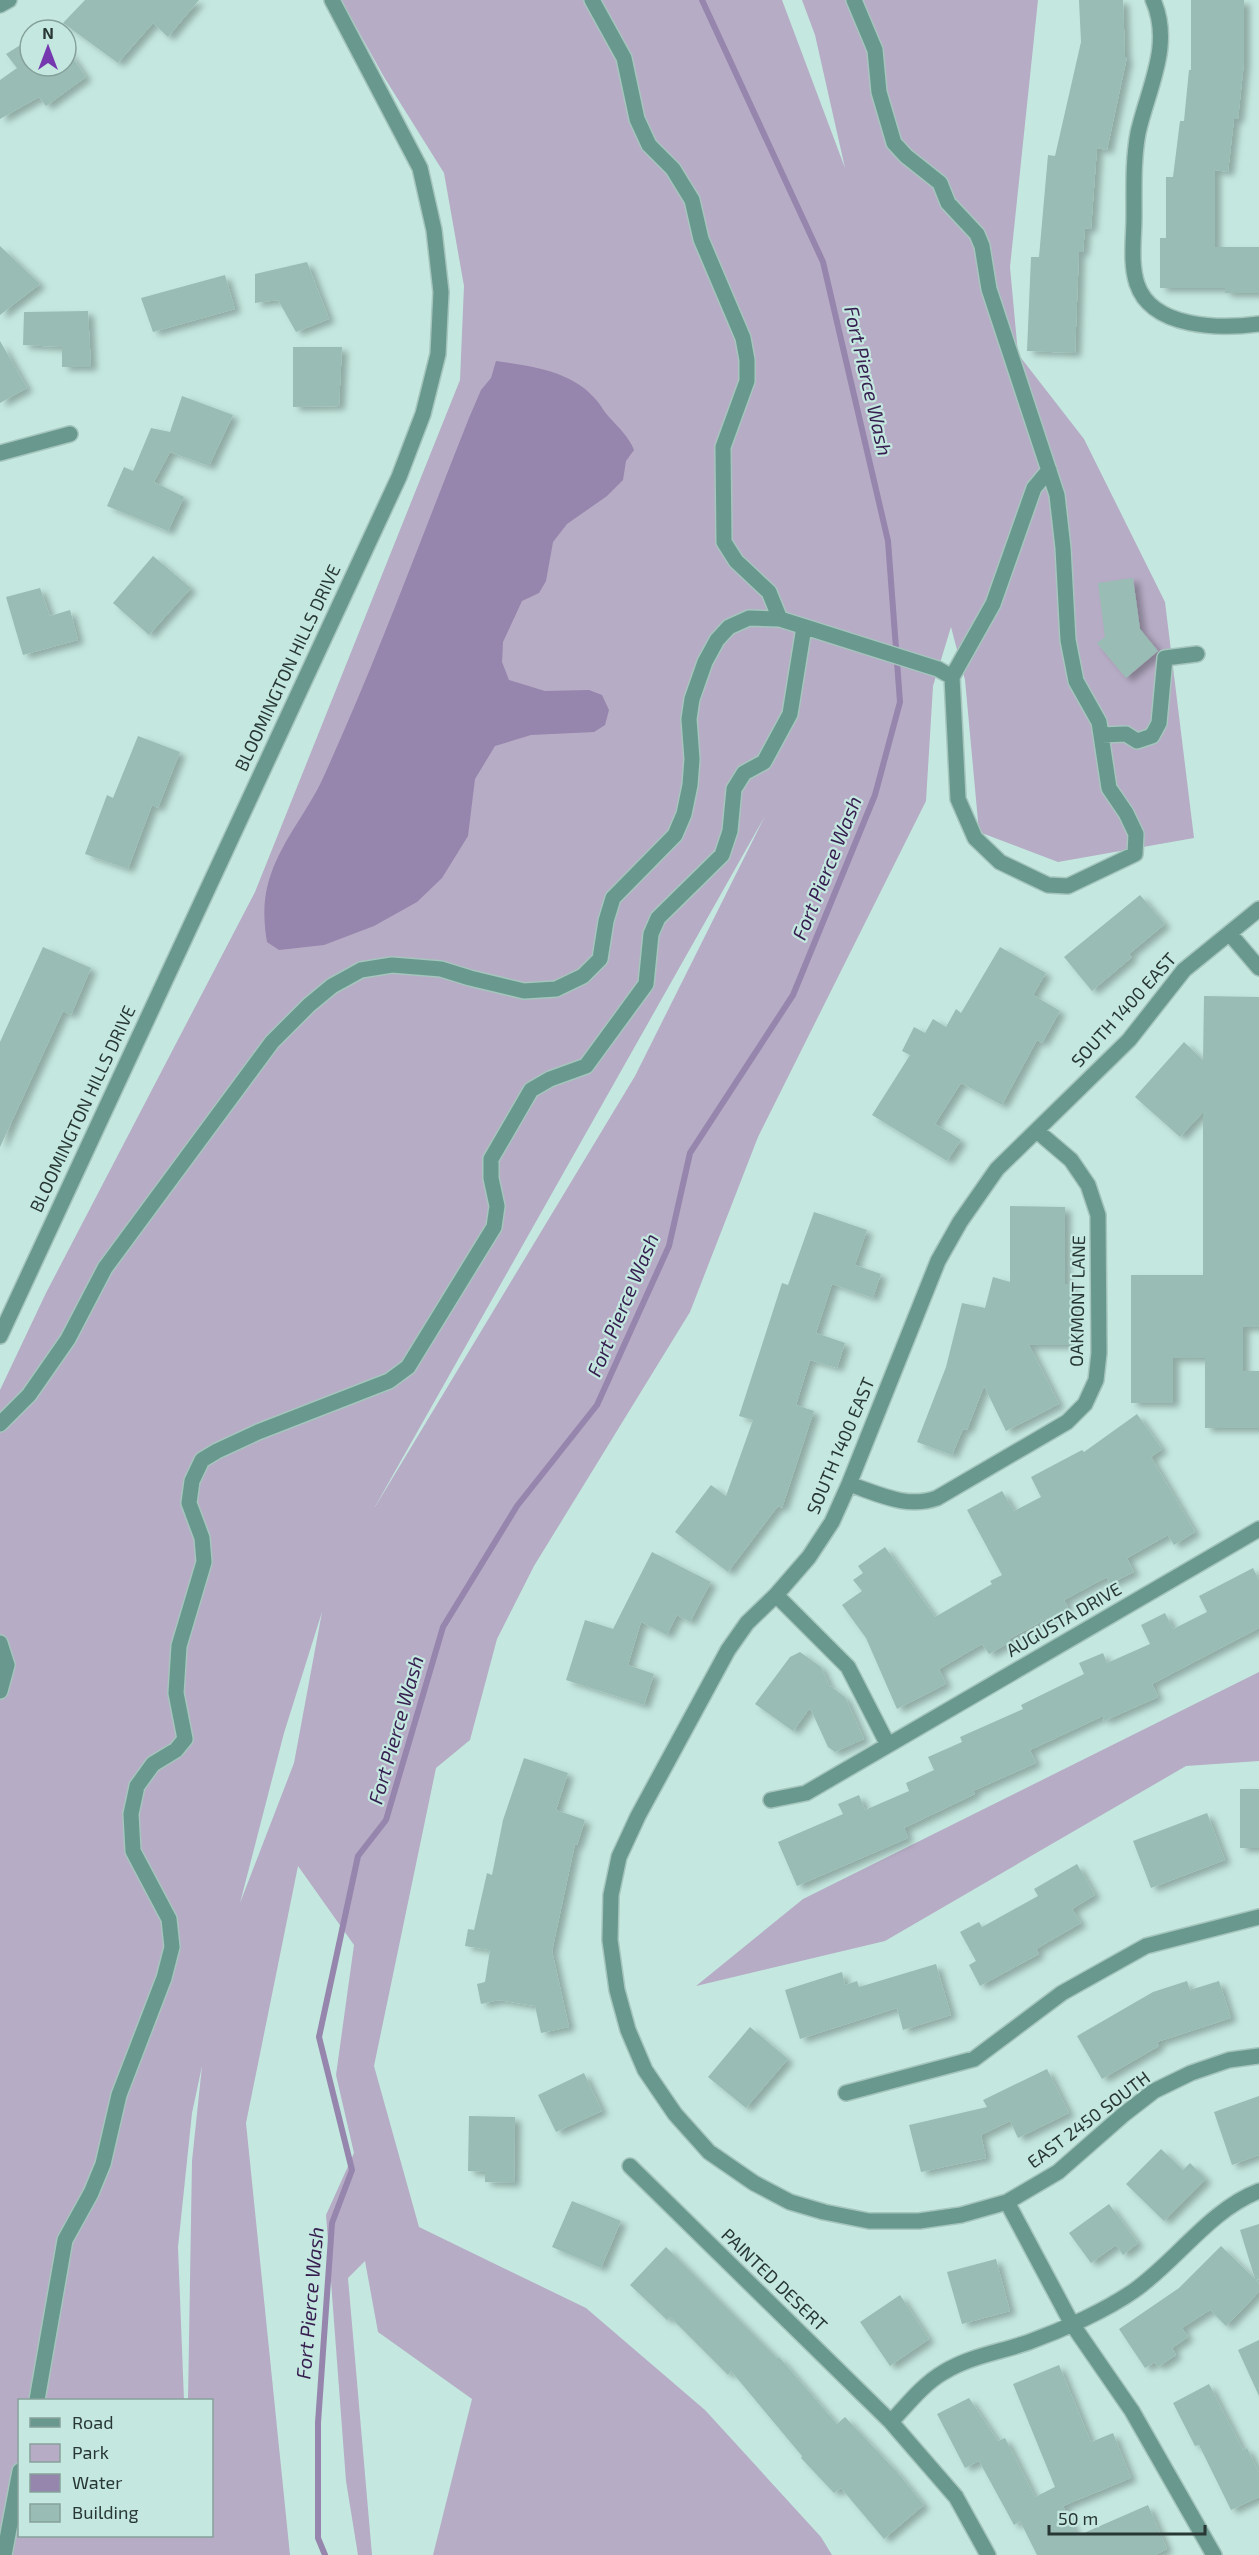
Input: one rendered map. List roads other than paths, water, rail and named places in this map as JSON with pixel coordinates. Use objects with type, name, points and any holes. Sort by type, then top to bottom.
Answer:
[{"type":"street","points":[[0,6],[9,0]]},
{"type":"street","name":"BLOOMINGTON HILLS DRIVE","points":[[0,1336],[399,477],[423,414],[438,354],[441,292],[434,230],[420,168],[332,0]]},
{"type":"street","points":[[592,0],[624,58],[637,119],[649,145],[673,169],[692,200],[701,239],[743,338],[747,360],[747,381],[723,447],[724,542],[736,561],[769,592],[780,619]]},
{"type":"street","points":[[854,0],[875,50],[879,92],[894,143],[906,156],[940,183],[948,202],[977,234],[982,246],[989,289],[1049,470],[1057,495],[1064,548],[1068,640],[1076,681],[1100,722],[1109,788],[1126,813],[1136,834],[1135,854],[1068,886],[1048,885],[1000,862],[975,838],[958,799],[952,677],[993,604],[1034,488],[1049,470]]},
{"type":"street","points":[[1153,0],[1162,30],[1161,47],[1138,134],[1135,155],[1133,264],[1137,286],[1149,303],[1170,317],[1192,324],[1244,326],[1259,324]]},
{"type":"street","points":[[0,453],[70,434]]},
{"type":"street","points":[[0,1424],[35,1386],[68,1339],[105,1268],[272,1042],[309,1005],[332,986],[361,970],[392,965],[441,969],[525,991],[556,989],[583,976],[600,959],[606,921],[613,898],[675,835],[684,814],[692,768],[689,719],[692,699],[705,662],[717,640],[729,627],[749,618],[780,619],[938,669],[952,677]]},
{"type":"street","points":[[37,2399],[65,2240],[91,2193],[103,2164],[119,2095],[164,1978],[172,1947],[169,1919],[133,1851],[131,1814],[137,1786],[153,1764],[176,1750],[185,1739],[176,1693],[179,1646],[204,1562],[202,1538],[189,1503],[192,1481],[202,1460],[217,1451],[258,1432],[389,1381],[408,1367],[494,1227],[497,1206],[491,1178],[491,1159],[531,1090],[550,1079],[586,1066],[646,984],[651,934],[658,918],[722,855],[730,831],[734,789],[744,773],[764,762],[790,714],[804,627]]},
{"type":"street","points":[[1101,735],[1126,734],[1137,741],[1152,736],[1159,723],[1165,658],[1197,654]]},
{"type":"street","name":"SOUTH 1400 EAST","points":[[709,2152],[675,2114],[645,2070],[628,2030],[616,1990],[610,1940],[611,1895],[619,1857],[638,1816],[728,1650],[747,1623],[776,1595],[809,1557],[832,1522],[938,1261],[960,1222],[997,1169],[1130,1040],[1184,970],[1259,909]]},
{"type":"street","points":[[1230,934],[1259,968]]},
{"type":"street","name":"OAKMONT LANE","points":[[849,1484],[907,1503],[922,1504],[937,1498],[1067,1422],[1085,1404],[1096,1380],[1100,1353],[1098,1215],[1088,1185],[1071,1160],[1037,1131]]},
{"type":"street","name":"AUGUSTA DRIVE","points":[[771,1800],[806,1793],[1259,1529]]},
{"type":"street","points":[[776,1595],[848,1667],[888,1745]]},
{"type":"street","points":[[0,1643],[8,1665],[0,1691]]},
{"type":"street","points":[[846,2093],[974,2059],[1062,1993],[1146,1946],[1259,1917]]},
{"type":"street","name":"EAST 2450 SOUTH","points":[[709,2152],[754,2183],[790,2202],[824,2212],[869,2221],[919,2221],[961,2215],[1007,2202],[1058,2172],[1154,2091],[1229,2060],[1259,2056]]},
{"type":"street","name":"PAINTED DESERT","points":[[630,2166],[891,2422],[956,2497],[988,2555]]},
{"type":"street","points":[[891,2422],[943,2372],[971,2359],[1029,2342],[1072,2324],[1133,2291],[1163,2268],[1238,2199],[1259,2191]]},
{"type":"street","points":[[1007,2202],[1072,2324],[1132,2411],[1214,2555]]},
{"type":"street","points":[[4,2555],[18,2482]]},
{"type":"water","points":[[496,361],[538,368],[577,383],[598,402],[627,437],[634,450],[626,461],[623,480],[607,496],[567,524],[553,542],[546,581],[539,593],[522,601],[503,642],[502,662],[509,680],[545,691],[589,690],[602,695],[609,710],[605,725],[594,732],[531,735],[495,746],[475,779],[468,836],[442,878],[417,902],[374,926],[324,945],[279,950],[267,942],[264,916],[268,882],[282,849],[317,790],[343,734],[469,418],[481,390],[491,378]]},
{"type":"waterway","name":"Fort Pierce Wash","points":[[325,2555],[318,2538],[318,2423],[332,2223],[352,2170],[319,2037],[358,1856],[386,1820],[443,1627],[517,1506],[597,1405],[669,1246],[690,1153],[793,995],[875,795],[900,702],[888,541],[823,262],[702,0]]}]
